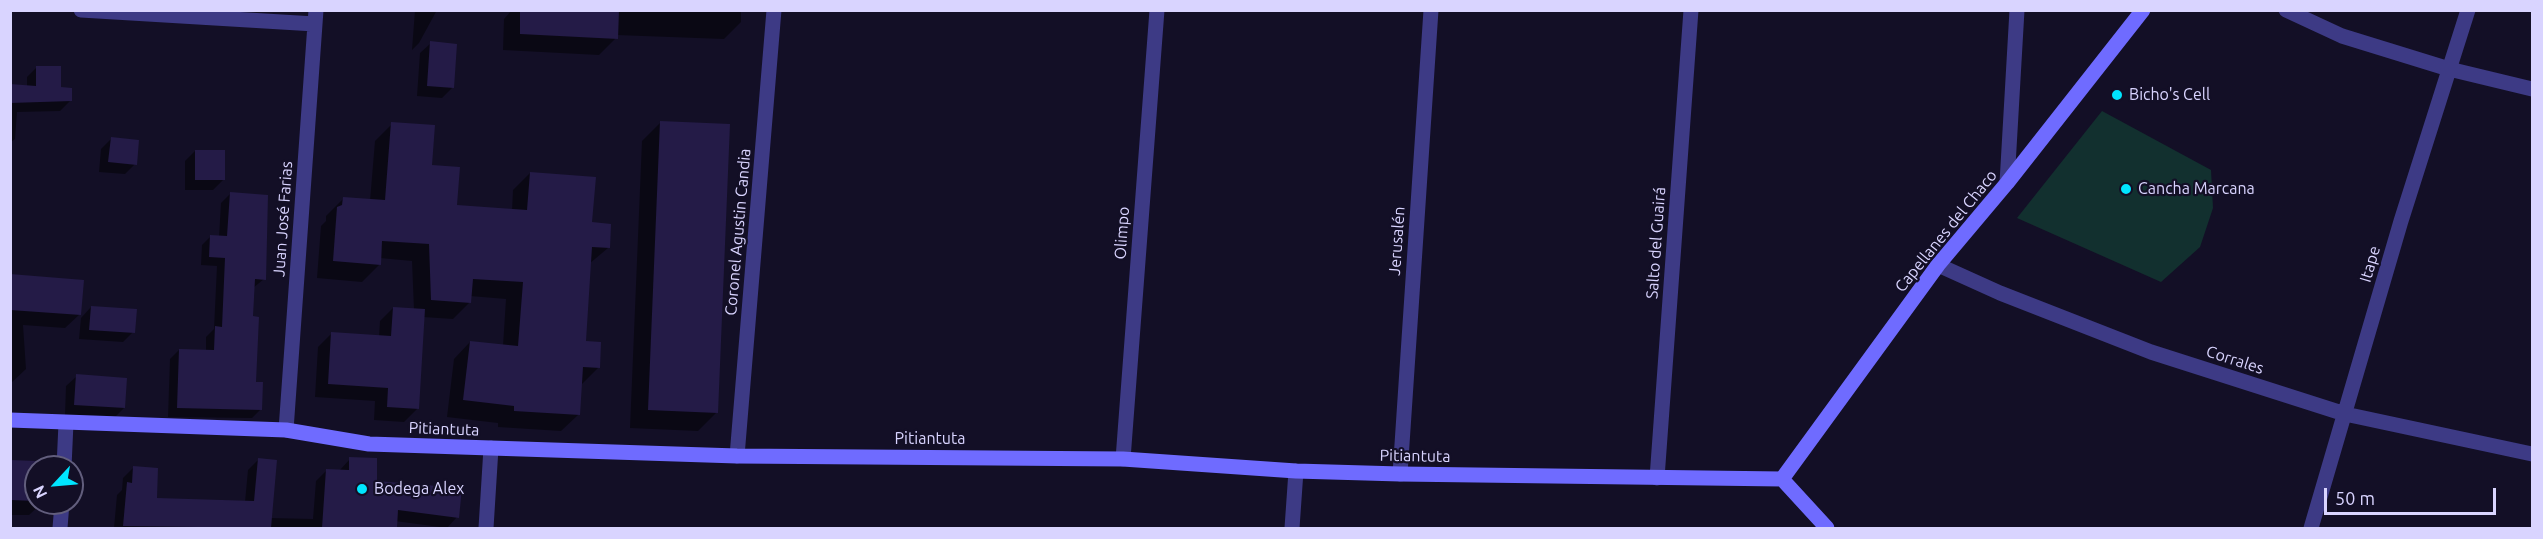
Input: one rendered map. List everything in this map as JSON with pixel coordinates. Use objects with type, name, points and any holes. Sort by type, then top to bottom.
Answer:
[{"type":"street","points":[[81,10],[315,17]]},
{"type":"street","name":"Coronel Agustin Candia","points":[[737,456],[774,10]]},
{"type":"street","name":"Olimpo","points":[[1124,459],[1157,10]]},
{"type":"street","name":"Jerusalén","points":[[1400,474],[1431,10]]},
{"type":"street","name":"Salto del Guairá","points":[[1657,478],[1691,10]]},
{"type":"street","points":[[2007,183],[2017,10]]},
{"type":"street","name":"Capellanes del Chaco","points":[[1782,479],[1938,265],[2007,183],[2143,10]]},
{"type":"street","points":[[2286,10],[2342,36],[2449,69],[2532,89]]},
{"type":"street","name":"Itape","points":[[2311,528],[2401,221],[2468,10]]},
{"type":"street","name":"Juan José Farias","points":[[286,430],[315,17]]},
{"type":"street","name":"Corrales","points":[[1938,265],[2000,293],[2151,352],[2345,414],[2532,454]]},
{"type":"street","name":"Pitiantuta","points":[[10,420],[286,430],[369,444],[737,456],[1124,459],[1296,471],[1400,474],[1782,479]]},
{"type":"street","points":[[64,455],[66,423]]},
{"type":"street","points":[[486,528],[491,448]]},
{"type":"street","points":[[1292,528],[1296,471]]},
{"type":"street","points":[[1782,479],[1827,528]]},
{"type":"green space","name":"Cancha Marcana","points":[[2102,111],[2211,170],[2213,208],[2200,247],[2161,282],[2017,218]]},
{"type":"building","points":[[520,10],[619,10],[618,39],[520,34]]},
{"type":"building","points":[[430,41],[457,44],[454,88],[427,86]]},
{"type":"building","points":[[36,66],[61,66],[61,87],[72,88],[72,101],[10,103],[10,84],[36,86]]},
{"type":"building","points":[[660,121],[730,124],[718,413],[648,410]]},
{"type":"building","points":[[391,122],[435,125],[432,165],[460,167],[457,205],[527,210],[530,172],[596,177],[592,222],[611,224],[610,248],[592,247],[586,341],[601,342],[600,368],[583,367],[580,415],[514,411],[514,406],[463,400],[470,341],[518,346],[523,282],[473,279],[471,303],[431,300],[429,244],[382,241],[381,265],[333,261],[337,207],[342,205],[343,197],[385,200]]},
{"type":"building","points":[[111,137],[139,140],[137,165],[108,162]]},
{"type":"building","points":[[195,150],[225,150],[225,180],[195,180]]},
{"type":"building","points":[[230,192],[268,195],[266,280],[255,279],[253,316],[259,317],[256,382],[263,382],[262,410],[177,408],[179,349],[214,350],[215,326],[222,327],[225,258],[209,257],[210,235],[227,236]]},
{"type":"building","points":[[10,274],[84,280],[81,315],[10,310]]},
{"type":"building","points":[[91,306],[137,309],[135,333],[89,330]]},
{"type":"building","points":[[393,307],[425,309],[419,409],[387,407],[388,388],[328,384],[331,332],[391,336]]},
{"type":"building","points":[[76,374],[127,378],[125,408],[74,405]]},
{"type":"building","points":[[349,457],[377,458],[377,481],[462,488],[459,518],[398,510],[397,528],[322,528],[326,469],[349,470]]},
{"type":"building","points":[[258,458],[277,460],[271,528],[123,526],[127,482],[132,483],[133,466],[158,468],[157,498],[254,501]]},
{"type":"building","points":[[10,460],[24,461],[24,501],[10,500]]},
{"type":"place","name":"Bicho's Cell","points":[[2117,95]]},
{"type":"place","name":"Cancha Marcana","points":[[2126,189]]},
{"type":"place","name":"Bodega Alex","points":[[362,489]]}]
